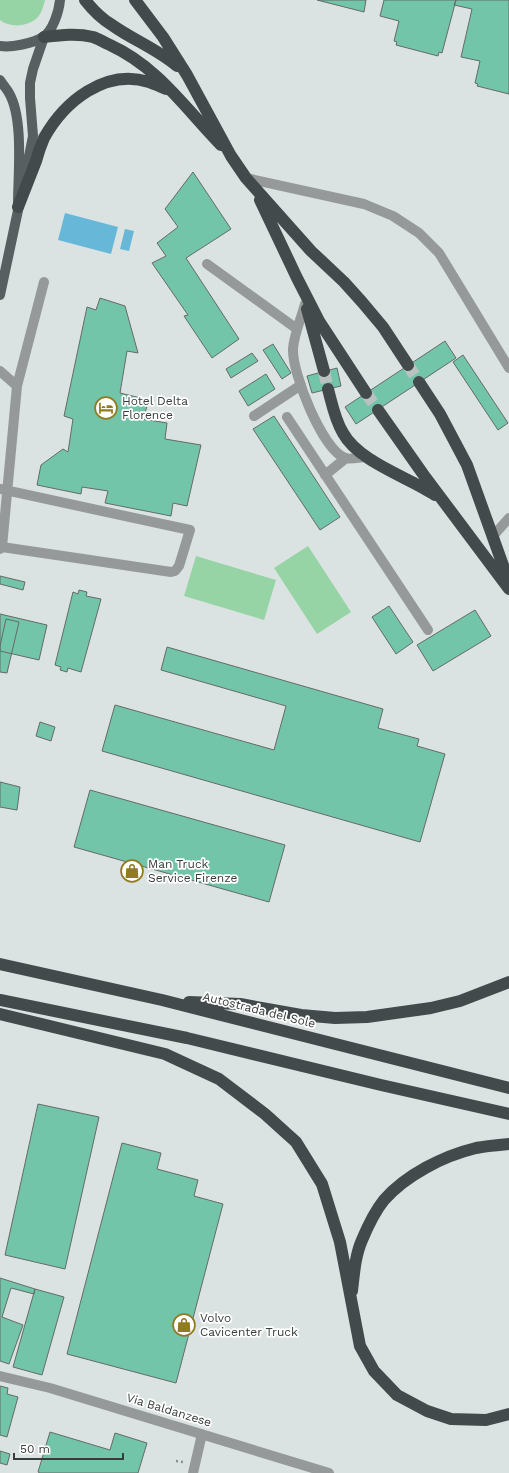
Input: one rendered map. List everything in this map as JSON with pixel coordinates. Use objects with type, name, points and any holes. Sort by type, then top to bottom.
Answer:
[{"type":"highway","points":[[85,0],[111,25],[156,51],[187,75]]},
{"type":"highway","points":[[136,0],[163,37],[187,75],[231,156],[246,178],[311,251],[344,282],[362,302],[383,327],[408,365]]},
{"type":"highway","points":[[44,37],[68,34],[94,37],[123,51],[148,68],[174,93],[197,121],[231,156]]},
{"type":"highway","points":[[18,207],[44,139],[64,112],[80,96],[92,88],[105,83],[123,80],[150,82],[174,93]]},
{"type":"highway","points":[[254,188],[297,278],[327,333],[366,393]]},
{"type":"highway","points":[[297,278],[324,371]]},
{"type":"highway","points":[[419,382],[440,414],[467,465],[509,584]]},
{"type":"highway","points":[[328,389],[337,420],[344,434],[354,446],[366,457],[422,486],[444,502]]},
{"type":"highway","points":[[378,410],[509,589]]},
{"type":"highway","name":"Autostrada del Sole","points":[[0,964],[162,1000],[509,1088]]},
{"type":"highway","points":[[162,1000],[240,1004],[301,1015],[335,1018],[367,1017],[431,1008],[460,1001],[509,982]]},
{"type":"highway","points":[[0,1000],[187,1038],[509,1114]]},
{"type":"highway","points":[[0,1014],[165,1054],[219,1079],[265,1114],[296,1142],[322,1184],[340,1242],[360,1346],[374,1370],[397,1396],[427,1411],[451,1419],[486,1420],[509,1414]]},
{"type":"highway","points":[[351,1304],[355,1265],[362,1240],[384,1200],[411,1177],[433,1164],[476,1148],[509,1144]]},
{"type":"main road","points":[[0,295],[34,136],[30,83],[33,69],[44,37],[55,22],[60,0]]},
{"type":"main road","points":[[0,46],[4,47],[23,44],[44,37]]},
{"type":"main road","points":[[0,80],[10,94],[16,110],[19,142],[18,207]]},
{"type":"street","points":[[246,178],[364,204],[393,216],[419,233],[439,253],[509,368]]},
{"type":"street","points":[[207,264],[297,329]]},
{"type":"street","points":[[4,490],[190,530],[179,566],[175,571],[171,572],[1,548],[4,490],[17,386],[44,282]]},
{"type":"street","points":[[305,304],[297,329],[293,350],[301,385],[313,417],[336,453],[346,458],[366,457]]},
{"type":"street","points":[[0,370],[17,386]]},
{"type":"street","points":[[254,416],[301,385]]},
{"type":"street","points":[[287,417],[428,630]]},
{"type":"street","points":[[325,475],[346,458]]},
{"type":"street","points":[[493,536],[509,518]]},
{"type":"street","name":"Via Baldanzese","points":[[0,1376],[50,1388],[329,1473]]},
{"type":"street","points":[[193,1473],[202,1434]]},
{"type":"path","points":[[176,1461],[184,1462]]},
{"type":"green space","points":[[0,0],[45,0],[41,12],[37,18],[24,25],[13,25],[4,23],[0,20]]},
{"type":"green space","points":[[308,546],[351,612],[317,634],[274,568]]},
{"type":"green space","points":[[196,556],[276,580],[264,620],[184,596]]},
{"type":"water","points":[[65,213],[118,227],[111,254],[58,240]]},
{"type":"water","points":[[125,229],[134,231],[129,251],[120,249]]},
{"type":"building","points":[[317,0],[366,0],[364,12]]},
{"type":"building","points":[[384,0],[456,0],[442,53],[439,52],[438,56],[396,45],[397,42],[394,41],[399,21],[380,16]]},
{"type":"building","points":[[456,0],[509,0],[509,94],[477,86],[478,84],[475,83],[480,61],[461,57],[472,9],[454,5]]},
{"type":"building","points":[[193,172],[231,229],[186,258],[239,339],[212,358],[184,316],[188,315],[152,263],[166,256],[157,243],[178,227],[165,209]]},
{"type":"building","name":"Hotel Delta Florence","points":[[100,298],[125,306],[138,353],[127,351],[120,393],[149,400],[143,419],[167,423],[165,439],[201,445],[187,506],[173,503],[171,516],[105,503],[108,491],[82,487],[81,494],[37,485],[41,465],[63,449],[68,452],[73,419],[64,416],[87,307],[96,310]]},
{"type":"building","points":[[445,341],[456,358],[356,424],[345,407]]},
{"type":"building","points":[[273,344],[291,373],[282,379],[263,350]]},
{"type":"building","points":[[252,353],[258,361],[231,378],[226,369]]},
{"type":"building","points":[[463,355],[508,423],[498,430],[453,362]]},
{"type":"building","points":[[337,368],[341,386],[312,393],[307,376]]},
{"type":"building","points":[[266,374],[275,389],[248,406],[239,391]]},
{"type":"building","points":[[274,416],[340,517],[320,530],[253,429]]},
{"type":"building","points":[[0,576],[25,582],[23,590],[0,584]]},
{"type":"building","points":[[79,590],[87,592],[86,596],[101,599],[81,672],[68,668],[67,672],[60,670],[61,667],[55,665],[73,592],[78,594]]},
{"type":"building","points":[[389,606],[413,642],[396,654],[372,617]]},
{"type":"building","points":[[475,610],[491,636],[433,671],[417,645]]},
{"type":"building","points":[[0,614],[47,625],[39,660],[0,651]]},
{"type":"building","points":[[6,619],[19,622],[7,673],[0,672],[0,646]]},
{"type":"building","points":[[167,647],[383,709],[378,728],[419,739],[417,746],[445,754],[420,842],[102,751],[115,705],[274,750],[286,706],[161,670]]},
{"type":"building","points":[[40,722],[55,727],[51,741],[36,736]]},
{"type":"building","points":[[0,782],[20,787],[17,810],[0,807]]},
{"type":"building","points":[[90,790],[285,845],[269,902],[74,847]]},
{"type":"building","points":[[38,1104],[99,1117],[65,1269],[5,1255]]},
{"type":"building","points":[[122,1143],[161,1153],[157,1169],[198,1180],[194,1196],[223,1204],[176,1383],[67,1354]]},
{"type":"building","points":[[0,1278],[35,1289],[34,1294],[11,1288],[2,1317],[23,1325],[9,1364],[0,1361]]},
{"type":"building","points":[[35,1289],[64,1297],[42,1375],[13,1367]]},
{"type":"building","points":[[0,1386],[8,1388],[7,1394],[18,1397],[7,1437],[0,1435]]},
{"type":"building","points":[[50,1432],[110,1450],[115,1433],[147,1443],[138,1473],[40,1473],[38,1472]]},
{"type":"building","points":[[0,1451],[10,1454],[7,1465],[0,1463]]},
{"type":"tunnel","points":[[408,365],[419,382]]},
{"type":"tunnel","points":[[324,371],[328,389]]},
{"type":"tunnel","points":[[366,393],[378,410]]},
{"type":"place","name":"Hotel Delta Florence","points":[[106,408]]},
{"type":"place","name":"Man Truck Service Firenze","points":[[132,871]]},
{"type":"place","name":"Volvo Cavicenter Truck","points":[[184,1325]]}]
